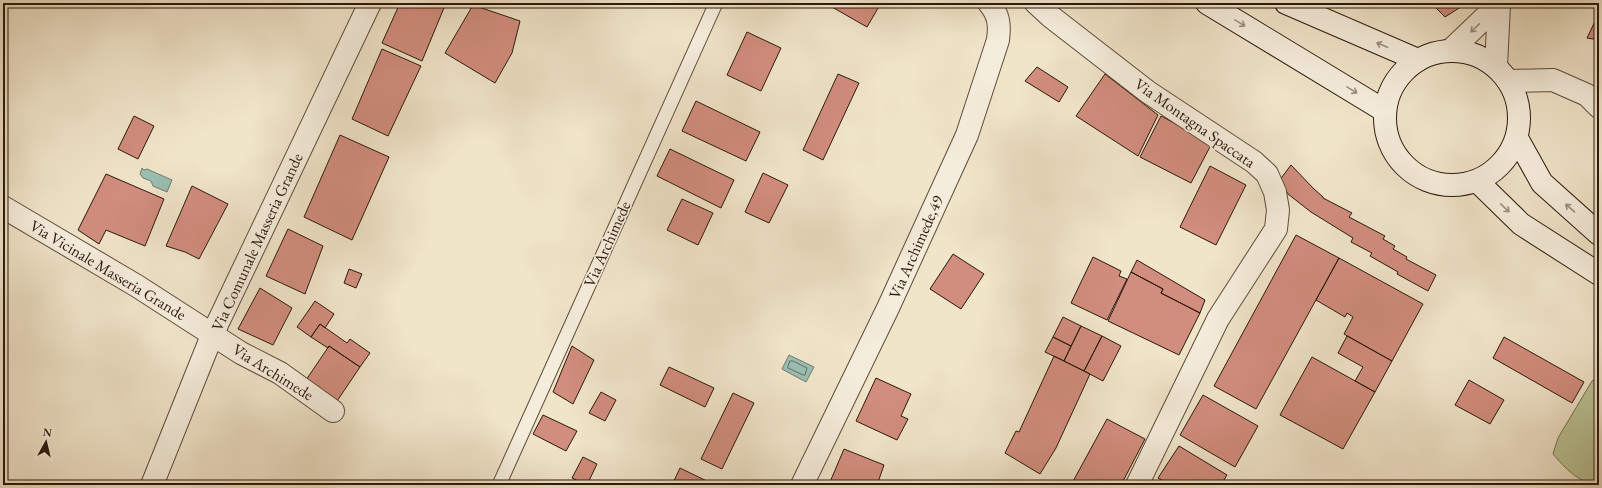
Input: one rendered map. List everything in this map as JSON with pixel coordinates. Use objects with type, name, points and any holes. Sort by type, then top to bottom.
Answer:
[{"type":"street","name":"Via Comunale Masseria Grande","points":[[152,485],[213,334],[370,3]]},
{"type":"street","name":"Via Archimede,49","points":[[802,485],[888,308],[967,135],[998,40],[1000,27],[998,17],[989,3]]},
{"type":"street","name":"Via Montagna Spaccata","points":[[1036,3],[1050,16],[1148,92],[1254,162],[1267,174],[1275,192],[1278,210],[1276,229],[1218,319],[1137,485]]},
{"type":"street","points":[[1207,3],[1385,111]]},
{"type":"street","points":[[1286,3],[1418,60]]},
{"type":"street","points":[[1450,52],[1500,4]]},
{"type":"street","points":[[1500,4],[1502,74]]},
{"type":"street","points":[[1458,51],[1478,56],[1502,74],[1517,99],[1519,118],[1517,138],[1508,156],[1494,171],[1476,181],[1454,186],[1431,182],[1411,172],[1395,154],[1386,134],[1385,111],[1390,91],[1402,73],[1418,60],[1437,52],[1458,51]]},
{"type":"street","points":[[1502,74],[1553,80],[1587,95],[1599,107]]},
{"type":"street","points":[[1517,138],[1542,183],[1599,234]]},
{"type":"street","points":[[1476,181],[1521,224],[1599,274]]},
{"type":"street","name":"Via Vicinale Masseria Grande","points":[[3,207],[137,286],[213,334]]},
{"type":"street","name":"Via Archimede","points":[[213,334],[241,353],[280,373],[333,411]]},
{"type":"lane","name":"Via Archimede","points":[[498,485],[716,3]]},
{"type":"green space","points":[[1599,377],[1599,485],[1579,479],[1553,454],[1558,438],[1592,381]]},
{"type":"water","points":[[142,168],[172,180],[167,192],[153,186],[151,181],[143,178],[140,174]]},
{"type":"water","points":[[789,355],[814,367],[806,382],[782,369]]},
{"type":"building","points":[[400,3],[446,3],[422,61],[382,43]]},
{"type":"building","points":[[825,3],[881,3],[867,27]]},
{"type":"building","points":[[1431,3],[1467,3],[1445,17]]},
{"type":"building","points":[[473,5],[520,21],[512,53],[495,83],[445,53]]},
{"type":"building","points":[[1599,13],[1599,40],[1587,38]]},
{"type":"building","points":[[747,32],[781,48],[761,91],[727,75]]},
{"type":"building","points":[[382,49],[421,66],[388,136],[352,119]]},
{"type":"building","points":[[1037,67],[1068,87],[1059,102],[1025,81]]},
{"type":"building","points":[[838,74],[859,83],[823,160],[803,150]]},
{"type":"building","points":[[1105,74],[1158,115],[1138,156],[1076,116]]},
{"type":"building","points":[[696,101],[760,132],[746,161],[682,131]]},
{"type":"building","points":[[134,116],[154,126],[138,159],[118,149]]},
{"type":"building","points":[[1161,116],[1212,143],[1191,183],[1140,157]]},
{"type":"building","points":[[340,135],[389,157],[352,240],[304,217]]},
{"type":"building","points":[[670,149],[734,180],[721,208],[657,176]]},
{"type":"building","points":[[1291,165],[1323,198],[1352,213],[1349,217],[1385,236],[1383,239],[1395,246],[1393,249],[1407,257],[1406,259],[1436,275],[1428,291],[1397,274],[1398,272],[1370,256],[1372,253],[1351,242],[1353,238],[1311,212],[1288,194],[1279,181]]},
{"type":"building","points":[[1210,166],[1246,185],[1216,245],[1180,227]]},
{"type":"building","points":[[763,173],[788,185],[769,223],[745,212]]},
{"type":"building","points":[[106,174],[164,199],[145,246],[106,230],[99,244],[78,230]]},
{"type":"building","points":[[192,186],[228,204],[199,259],[185,252],[166,246]]},
{"type":"building","points":[[682,199],[713,213],[698,245],[667,230]]},
{"type":"building","points":[[288,229],[323,246],[305,294],[266,276]]},
{"type":"building","points":[[1296,235],[1339,258],[1256,409],[1214,386]]},
{"type":"building","points":[[953,254],[984,274],[961,309],[930,289]]},
{"type":"building","points":[[1093,257],[1121,271],[1119,276],[1127,279],[1107,320],[1071,303]]},
{"type":"building","points":[[1339,258],[1423,304],[1392,361],[1344,334],[1353,317],[1347,313],[1345,317],[1316,300]]},
{"type":"building","points":[[1137,260],[1205,300],[1200,313],[1161,293],[1163,289],[1131,272]]},
{"type":"building","points":[[349,269],[362,274],[356,288],[344,283]]},
{"type":"building","points":[[1131,272],[1163,289],[1161,293],[1200,313],[1179,355],[1108,321]]},
{"type":"building","points":[[260,288],[292,308],[273,345],[238,329]]},
{"type":"building","points":[[315,301],[334,314],[325,328],[320,324],[311,337],[297,327]]},
{"type":"building","points":[[1063,317],[1081,326],[1071,346],[1053,337]]},
{"type":"building","points":[[320,324],[347,343],[350,339],[370,353],[360,367],[329,346],[328,348],[311,337]]},
{"type":"building","points":[[1081,326],[1102,336],[1084,371],[1064,361]]},
{"type":"building","points":[[1102,336],[1121,346],[1103,381],[1084,371]]},
{"type":"building","points":[[1347,336],[1392,361],[1375,392],[1355,381],[1363,367],[1338,353]]},
{"type":"building","points":[[1053,337],[1071,346],[1064,361],[1045,352]]},
{"type":"building","points":[[1504,337],[1584,382],[1572,403],[1493,358]]},
{"type":"building","points":[[329,346],[360,367],[333,407],[302,386]]},
{"type":"building","points":[[572,346],[594,360],[573,404],[553,392]]},
{"type":"building","points":[[1054,356],[1090,374],[1056,448],[1040,474],[1005,453],[1016,431],[1019,432]]},
{"type":"building","points":[[1312,357],[1375,392],[1343,449],[1280,415]]},
{"type":"building","points":[[669,367],[714,388],[705,407],[660,385]]},
{"type":"building","points":[[876,378],[911,394],[901,416],[908,419],[897,440],[856,421]]},
{"type":"building","points":[[1469,380],[1504,400],[1490,424],[1455,405]]},
{"type":"building","points":[[601,392],[616,400],[605,421],[589,413]]},
{"type":"building","points":[[733,393],[754,403],[722,469],[701,459]]},
{"type":"building","points":[[1203,395],[1258,426],[1235,467],[1180,435]]},
{"type":"building","points":[[543,415],[577,431],[566,451],[533,434]]},
{"type":"building","points":[[1107,419],[1145,439],[1121,485],[1071,485]]},
{"type":"building","points":[[1179,446],[1227,475],[1221,485],[1171,485],[1158,478]]},
{"type":"building","points":[[844,449],[884,465],[877,485],[836,485],[830,482]]},
{"type":"building","points":[[583,457],[597,464],[587,485],[572,478]]},
{"type":"building","points":[[680,468],[715,485],[672,485]]}]
